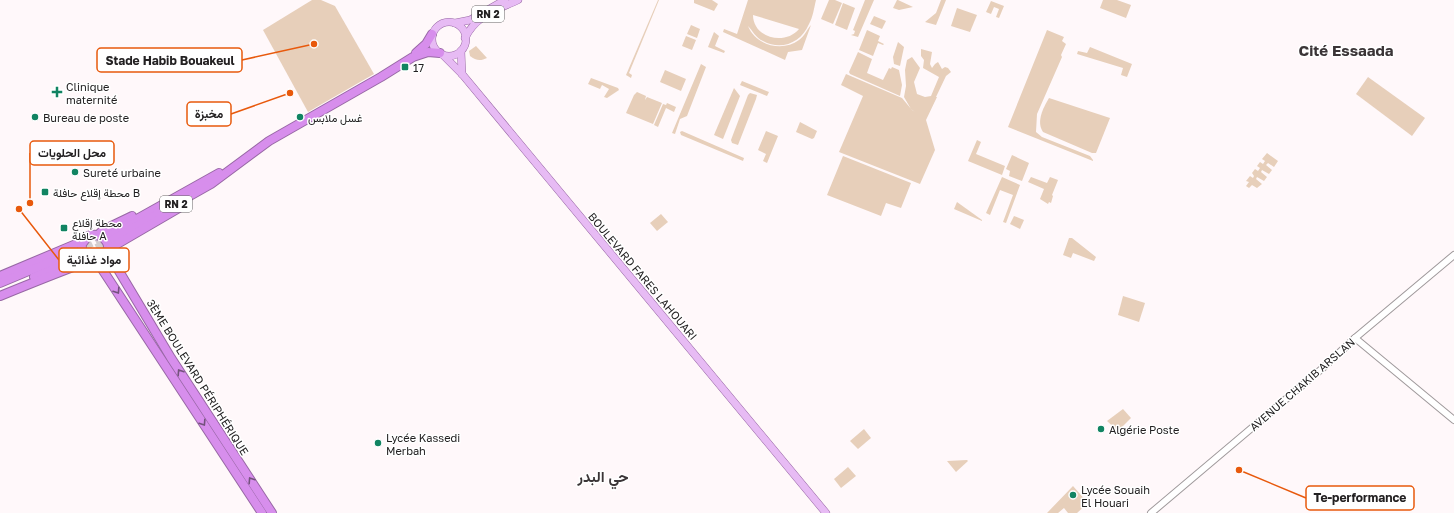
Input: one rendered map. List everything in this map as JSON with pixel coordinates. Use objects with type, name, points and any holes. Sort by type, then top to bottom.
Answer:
[{"type":"highway","name":"RN 2","points":[[114,239],[237,164],[269,141],[381,77],[412,57],[426,44],[432,34]]},
{"type":"highway","name":"RN 2","points":[[412,57],[428,52],[441,54]]},
{"type":"highway","points":[[98,235],[103,230],[182,187],[207,182]]},
{"type":"highway","points":[[0,284],[77,258],[95,262],[101,259],[114,239],[191,201],[207,182]]},
{"type":"highway","points":[[0,276],[83,241],[88,236],[98,235],[106,240],[108,245],[107,251]]},
{"type":"highway","points":[[114,239],[115,264]]},
{"type":"highway","points":[[83,241],[83,253],[95,262],[262,513]]},
{"type":"highway","name":"3ÈME BOULEVARD PÉRIPHÉRIQUE","points":[[107,251],[170,358],[272,513]]},
{"type":"highway","points":[[0,292],[77,258]]},
{"type":"highway","points":[[0,296],[77,258]]},
{"type":"main road","name":"RN 2","points":[[455,23],[470,20],[505,0]]},
{"type":"main road","name":"RN 2","points":[[465,38],[471,27],[480,18],[518,0]]},
{"type":"main road","points":[[442,23],[455,23],[462,29],[465,38],[464,46],[461,50],[452,55],[441,54],[432,43],[432,34],[442,23]]},
{"type":"main road","points":[[461,50],[462,74]]},
{"type":"main road","name":"BOULEVARD FARES LAHOUARI","points":[[441,54],[462,74],[826,513]]},
{"type":"main road","name":"AVENUE CHAKIB ARSLAN","points":[[1151,513],[1324,367],[1355,338],[1454,254]]},
{"type":"main road","points":[[1355,338],[1454,420]]},
{"type":"shaded area","points":[[312,0],[321,0],[335,6],[374,74],[308,112],[263,30]]},
{"type":"shaded area","points":[[658,0],[629,73],[632,75],[631,78],[626,75]]},
{"type":"shaded area","points":[[694,0],[712,0],[718,4],[714,11],[694,3]]},
{"type":"shaded area","points":[[748,0],[816,0],[812,18],[805,31],[796,40],[790,43],[783,45],[770,44],[758,38],[748,26],[752,33],[757,38],[763,42],[770,45],[785,46],[793,44],[803,37],[811,25],[802,50],[788,52],[785,60],[723,32],[724,29],[737,34]],"holes":[[[753,15],[799,29],[786,37],[771,37],[758,29],[754,23]]]},
{"type":"shaded area","points":[[829,0],[835,0],[842,3],[833,24],[821,19]]},
{"type":"shaded area","points":[[865,0],[874,0],[858,37],[851,35],[854,34],[855,31],[853,30]]},
{"type":"shaded area","points":[[897,0],[913,7],[899,10],[893,8]]},
{"type":"shaded area","points":[[941,0],[946,0],[936,25],[925,22],[936,13]]},
{"type":"shaded area","points":[[1103,0],[1117,0],[1131,5],[1126,18],[1100,8]]},
{"type":"shaded area","points":[[991,1],[1004,6],[999,18],[996,17],[999,9],[994,7],[991,14],[986,12]]},
{"type":"shaded area","points":[[843,3],[855,8],[847,30],[835,25]]},
{"type":"shaded area","points":[[957,8],[977,15],[970,32],[951,26]]},
{"type":"shaded area","points":[[874,16],[886,21],[882,29],[870,24]]},
{"type":"shaded area","points":[[691,25],[700,29],[697,38],[687,34]]},
{"type":"shaded area","points":[[867,30],[880,36],[878,41],[884,44],[878,43],[873,56],[859,50]]},
{"type":"shaded area","points":[[1047,30],[1064,37],[1062,41],[1066,44],[1061,55],[1062,57],[1037,114],[1036,132],[1042,137],[1090,156],[1093,161],[1008,127]]},
{"type":"shaded area","points":[[714,32],[719,36],[715,46],[725,51],[724,53],[708,47]]},
{"type":"shaded area","points":[[686,36],[696,40],[692,50],[682,46]]},
{"type":"shaded area","points":[[898,42],[904,47],[900,66],[894,64],[893,57]]},
{"type":"shaded area","points":[[476,46],[487,58],[478,60],[470,56],[469,51]]},
{"type":"shaded area","points":[[1090,47],[1132,64],[1127,77],[1121,75],[1123,68],[1077,54],[1078,51],[1087,53]]},
{"type":"shaded area","points":[[921,49],[932,52],[930,64],[932,68],[938,62],[942,69],[945,67],[948,68],[951,72],[946,76],[926,120],[935,150],[920,184],[839,152],[863,96],[841,85],[846,74],[902,98],[911,108],[904,97],[907,60],[912,57],[920,68],[914,82],[917,94],[925,97],[931,96],[939,77],[923,68],[924,60],[921,56]]},
{"type":"shaded area","points":[[858,52],[872,59],[867,73],[883,80],[889,68],[891,69],[892,67],[899,70],[902,85],[900,96],[850,74],[849,72]]},
{"type":"shaded area","points":[[701,64],[706,67],[687,116],[680,119],[675,134],[672,133]]},
{"type":"shaded area","points":[[665,70],[686,79],[681,91],[660,82]]},
{"type":"shaded area","points":[[1368,77],[1425,118],[1412,136],[1356,94]]},
{"type":"shaded area","points":[[591,78],[618,88],[619,90],[607,98],[604,97],[609,89],[602,85],[600,89],[588,84]]},
{"type":"shaded area","points":[[742,81],[769,92],[767,96],[740,85]]},
{"type":"shaded area","points":[[734,88],[740,96],[723,139],[714,135]]},
{"type":"shaded area","points":[[637,92],[646,96],[645,100],[647,97],[662,103],[653,124],[626,113],[634,95]]},
{"type":"shaded area","points":[[750,93],[757,95],[738,145],[732,143],[731,140]]},
{"type":"shaded area","points":[[1049,98],[1110,118],[1096,153],[1092,153],[1043,132],[1040,119]]},
{"type":"shaded area","points":[[667,103],[676,107],[674,112],[666,108],[658,127],[654,125],[663,104],[666,105]]},
{"type":"shaded area","points":[[800,122],[817,131],[814,138],[812,139],[796,132]]},
{"type":"shaded area","points":[[682,131],[744,158],[743,161],[681,135],[680,132]]},
{"type":"shaded area","points":[[766,131],[778,136],[767,163],[763,161],[766,154],[758,150]]},
{"type":"shaded area","points":[[977,140],[981,142],[976,154],[1005,166],[1002,175],[968,161]]},
{"type":"shaded area","points":[[1267,153],[1278,161],[1274,167],[1268,163],[1266,165],[1272,170],[1269,174],[1262,170],[1261,172],[1267,177],[1264,181],[1257,177],[1256,179],[1262,184],[1257,188],[1252,185],[1249,188],[1246,186],[1249,182],[1246,181],[1250,176],[1253,178],[1254,176],[1252,173],[1255,169],[1258,171],[1260,168],[1257,166],[1260,162],[1263,164],[1265,161],[1262,159]]},
{"type":"shaded area","points":[[1012,155],[1029,163],[1022,181],[1009,176],[1010,171],[1006,169]]},
{"type":"shaded area","points":[[843,156],[911,183],[901,208],[886,203],[881,216],[827,195]]},
{"type":"shaded area","points":[[1002,177],[1020,185],[1006,223],[1003,222],[1013,195],[1000,190],[990,215],[986,213]]},
{"type":"shaded area","points":[[1031,177],[1047,183],[1050,177],[1058,180],[1052,195],[1051,203],[1049,202],[1048,204],[1040,199],[1044,189],[1028,182]]},
{"type":"shaded area","points":[[957,202],[982,220],[982,221],[954,209]]},
{"type":"shaded area","points":[[661,214],[668,222],[657,231],[650,223]]},
{"type":"shaded area","points":[[1014,216],[1024,220],[1020,229],[1010,224]]},
{"type":"shaded area","points":[[1069,238],[1072,238],[1096,257],[1094,261],[1073,253],[1071,258],[1063,255]]},
{"type":"shaded area","points":[[1123,296],[1145,303],[1139,322],[1118,315]]},
{"type":"shaded area","points":[[1123,409],[1131,418],[1118,431],[1107,421]]},
{"type":"shaded area","points":[[864,429],[871,438],[858,449],[850,441]]},
{"type":"shaded area","points":[[947,461],[968,461],[956,472]]},
{"type":"shaded area","points":[[848,467],[856,476],[841,488],[834,479]]},
{"type":"shaded area","name":"Lycée Souaih El Houari","points":[[1073,486],[1088,503],[1077,513],[1068,513],[1064,508],[1058,513],[1047,513]]},
{"type":"tunnel","points":[[74,252],[107,235]]},
{"type":"tunnel","points":[[75,259],[112,240]]},
{"type":"place","name":"Stade Habib Bouakeul","points":[[314,44]]},
{"type":"place","name":"17","points":[[405,67]]},
{"type":"place","name":"Clinique maternité","points":[[57,92]]},
{"type":"place","name":"مخبزة","points":[[290,93]]},
{"type":"place","name":"Bureau de poste","points":[[35,117]]},
{"type":"place","name":"غسل ملابس","points":[[300,117]]},
{"type":"place","name":"Sureté urbaine","points":[[75,172]]},
{"type":"place","name":"محطة إقلاع حافلة B","points":[[45,192]]},
{"type":"place","name":"محل الحلويات","points":[[30,203]]},
{"type":"place","name":"مواد غذائية","points":[[19,209]]},
{"type":"place","name":"محطة إقلاع حافلة A","points":[[64,228]]},
{"type":"place","name":"Algérie Poste","points":[[1101,429]]},
{"type":"place","name":"Lycée Kassedi Merbah","points":[[378,443]]},
{"type":"place","name":"Te-performance","points":[[1239,470]]},
{"type":"place","name":"Lycée Souaih El Houari","points":[[1073,495]]},
{"type":"district","name":"Cité Essaada","points":[[1346,50]]},
{"type":"district","name":"حي البدر","points":[[603,476]]}]
